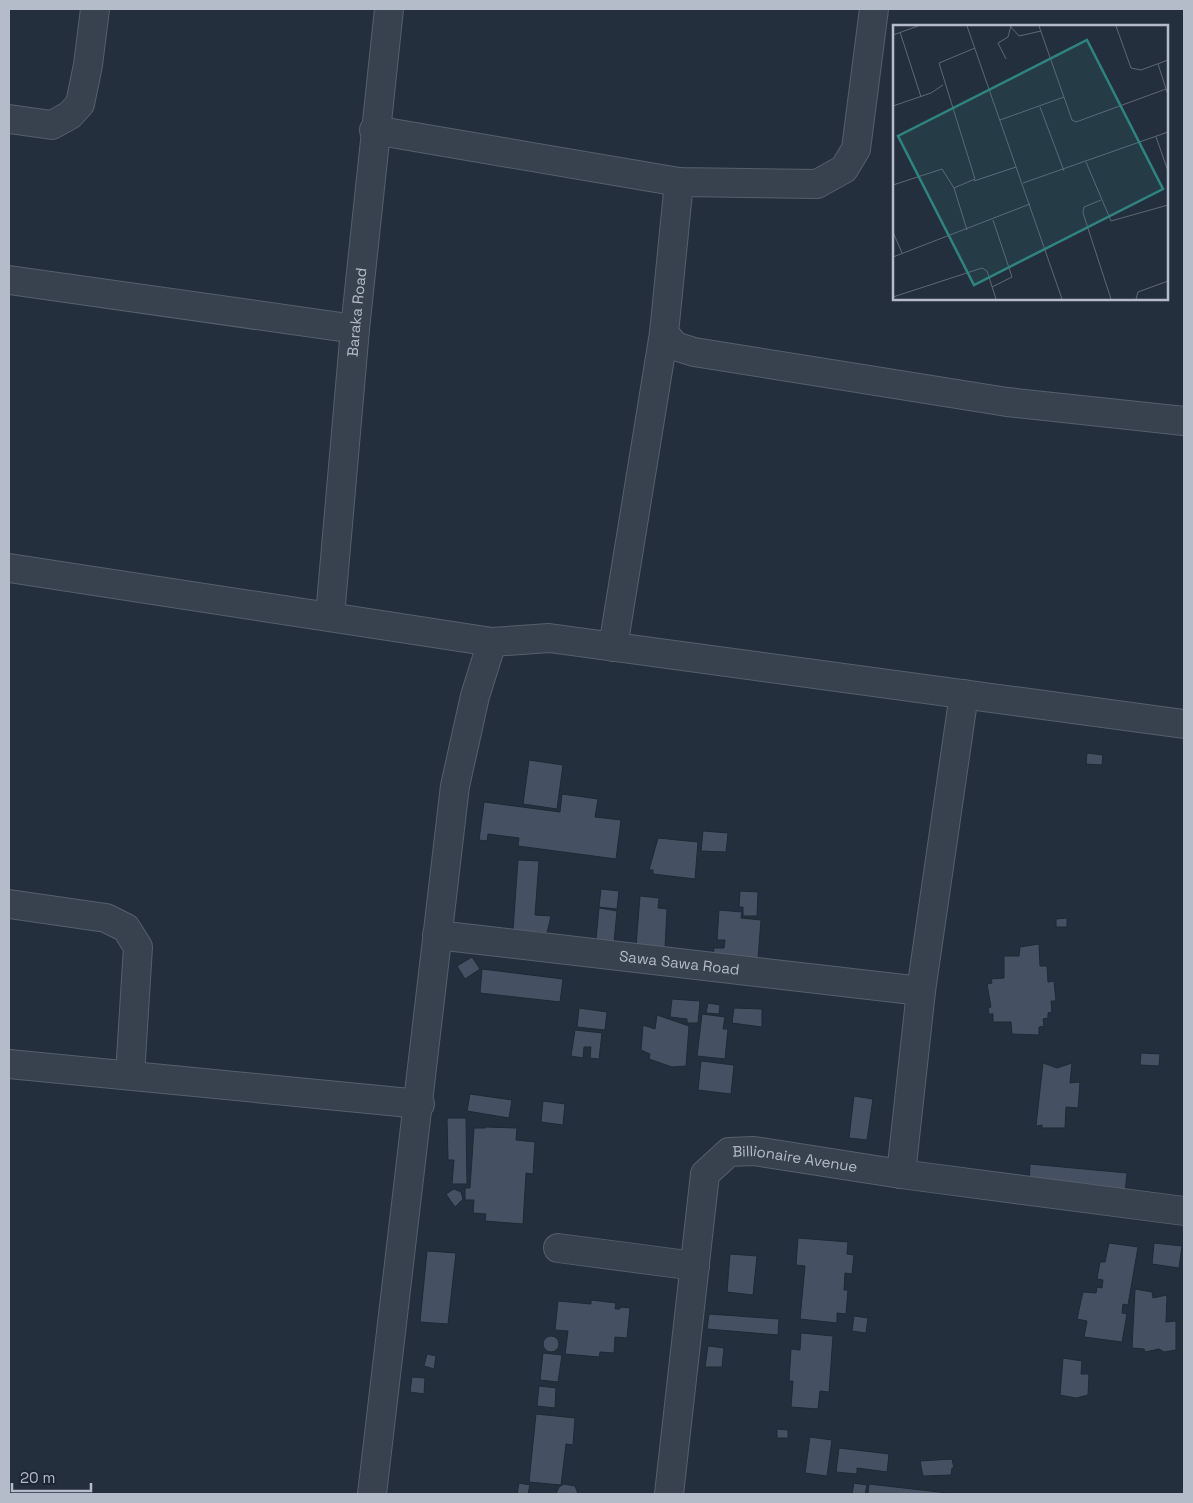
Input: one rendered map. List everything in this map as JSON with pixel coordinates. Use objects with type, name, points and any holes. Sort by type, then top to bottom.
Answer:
[{"type":"street","points":[[9,119],[52,125],[70,115],[80,104],[88,65],[95,9]]},
{"type":"street","name":"Baraka Road","points":[[330,616],[374,130],[389,9]]},
{"type":"street","points":[[374,130],[679,182],[817,184],[844,169],[856,149],[874,9]]},
{"type":"street","points":[[613,648],[664,333],[679,182]]},
{"type":"street","points":[[9,280],[355,328]]},
{"type":"street","points":[[664,333],[675,346],[694,352],[1007,402],[1184,421]]},
{"type":"street","points":[[9,568],[492,642],[549,638],[1184,724]]},
{"type":"street","points":[[372,1494],[420,1104],[437,935],[455,786],[475,696],[492,642]]},
{"type":"street","points":[[901,1174],[922,991],[964,694]]},
{"type":"street","points":[[9,904],[106,918],[126,928],[138,947],[130,1076]]},
{"type":"street","name":"Sawa Sawa Road","points":[[437,935],[922,991]]},
{"type":"street","points":[[9,1064],[420,1104]]},
{"type":"street","name":"Billionaire Avenue","points":[[669,1494],[704,1174],[729,1152],[754,1151],[901,1174],[1184,1211]]},
{"type":"street","points":[[558,1248],[695,1266]]},
{"type":"building","points":[[1087,753],[1103,755],[1102,765],[1086,764]]},
{"type":"building","points":[[529,760],[563,765],[557,809],[523,804]]},
{"type":"building","points":[[562,794],[598,799],[595,817],[621,820],[616,859],[518,846],[519,838],[488,834],[487,841],[479,840],[484,802],[560,812]]},
{"type":"building","points":[[703,831],[728,833],[726,852],[701,851]]},
{"type":"building","points":[[658,838],[698,842],[695,879],[653,874],[653,870],[649,870]]},
{"type":"building","points":[[518,860],[539,861],[535,915],[551,916],[547,933],[513,930]]},
{"type":"building","points":[[601,889],[619,891],[617,909],[599,907]]},
{"type":"building","points":[[740,891],[758,892],[757,916],[743,916],[743,907],[739,907]]},
{"type":"building","points":[[640,896],[659,898],[658,908],[667,909],[665,948],[636,946]]},
{"type":"building","points":[[599,908],[617,911],[614,942],[596,940]]},
{"type":"building","points":[[719,910],[742,912],[741,918],[761,920],[758,958],[713,955],[714,948],[724,948],[725,940],[717,940]]},
{"type":"building","points":[[1067,918],[1067,927],[1056,927],[1056,919]]},
{"type":"building","points":[[1039,944],[1040,966],[1047,966],[1048,982],[1054,981],[1056,1001],[1051,1001],[1052,1012],[1048,1013],[1048,1018],[1043,1019],[1044,1026],[1039,1027],[1039,1035],[1012,1034],[1011,1022],[993,1022],[993,1014],[989,1014],[988,1008],[991,1007],[987,984],[992,983],[991,979],[1004,978],[1004,956],[1019,956],[1020,947]]},
{"type":"building","points":[[472,957],[480,969],[465,979],[457,966]]},
{"type":"building","points":[[482,969],[563,979],[560,1002],[480,993]]},
{"type":"building","points":[[672,999],[700,1001],[698,1023],[687,1023],[687,1019],[670,1017]]},
{"type":"building","points":[[708,1003],[720,1005],[719,1014],[706,1013]]},
{"type":"building","points":[[579,1008],[607,1012],[605,1030],[577,1027]]},
{"type":"building","points":[[734,1008],[762,1009],[762,1027],[732,1023]]},
{"type":"building","points":[[702,1014],[725,1017],[723,1029],[728,1029],[725,1059],[697,1056]]},
{"type":"building","points":[[657,1015],[689,1026],[686,1066],[672,1067],[649,1059],[650,1054],[641,1050],[643,1025],[655,1029]]},
{"type":"building","points":[[575,1030],[602,1033],[599,1059],[590,1058],[591,1047],[584,1047],[583,1058],[571,1056]]},
{"type":"building","points":[[1141,1053],[1160,1054],[1159,1066],[1140,1065]]},
{"type":"building","points":[[701,1061],[734,1065],[731,1094],[698,1090]]},
{"type":"building","points":[[1043,1063],[1057,1068],[1072,1063],[1070,1083],[1080,1082],[1078,1108],[1066,1107],[1065,1128],[1042,1128],[1042,1125],[1036,1126]]},
{"type":"building","points":[[470,1094],[512,1100],[509,1118],[467,1111]]},
{"type":"building","points":[[854,1096],[873,1099],[867,1140],[849,1138]]},
{"type":"building","points":[[543,1101],[565,1104],[563,1125],[541,1122]]},
{"type":"building","points":[[447,1118],[466,1118],[467,1184],[452,1184],[454,1160],[448,1160]]},
{"type":"building","points":[[474,1128],[517,1128],[516,1140],[535,1142],[533,1174],[526,1173],[523,1224],[485,1221],[486,1214],[473,1213],[474,1200],[465,1200],[465,1188],[470,1188]]},
{"type":"building","points":[[1030,1164],[1127,1173],[1125,1193],[1029,1184]]},
{"type":"building","points":[[454,1189],[461,1192],[463,1199],[455,1207],[446,1194]]},
{"type":"building","points":[[798,1238],[848,1242],[847,1254],[854,1255],[852,1274],[845,1273],[844,1290],[848,1290],[846,1314],[837,1313],[837,1323],[800,1319],[805,1266],[796,1265]]},
{"type":"building","points":[[1109,1243],[1138,1247],[1128,1305],[1123,1304],[1122,1313],[1127,1314],[1122,1342],[1084,1337],[1087,1321],[1077,1319],[1083,1292],[1096,1293],[1097,1287],[1102,1288],[1103,1280],[1097,1279],[1100,1262],[1105,1262]]},
{"type":"building","points":[[1154,1243],[1182,1246],[1179,1268],[1152,1264]]},
{"type":"building","points":[[427,1251],[456,1253],[448,1324],[420,1322]]},
{"type":"building","points":[[730,1254],[757,1256],[753,1295],[727,1292]]},
{"type":"building","points":[[1135,1289],[1152,1292],[1153,1298],[1167,1295],[1166,1322],[1176,1321],[1176,1350],[1164,1352],[1159,1349],[1145,1352],[1144,1349],[1132,1348]]},
{"type":"building","points":[[591,1300],[616,1303],[615,1309],[620,1309],[620,1307],[630,1308],[627,1338],[615,1337],[614,1353],[600,1352],[599,1357],[565,1354],[568,1331],[555,1330],[558,1301],[591,1304]]},
{"type":"building","points":[[709,1314],[779,1319],[778,1335],[707,1329]]},
{"type":"building","points":[[854,1316],[868,1318],[866,1333],[852,1331]]},
{"type":"building","points":[[801,1333],[833,1336],[829,1392],[820,1391],[818,1409],[791,1407],[793,1381],[789,1381],[791,1349],[800,1350]]},
{"type":"building","points":[[551,1336],[559,1344],[551,1352],[543,1344]]},
{"type":"building","points":[[708,1346],[724,1348],[722,1367],[705,1367]]},
{"type":"building","points":[[543,1353],[562,1355],[558,1382],[540,1380]]},
{"type":"building","points":[[427,1354],[436,1356],[434,1369],[424,1366]]},
{"type":"building","points":[[1063,1358],[1082,1361],[1081,1374],[1089,1374],[1088,1395],[1076,1398],[1060,1395]]},
{"type":"building","points":[[412,1377],[425,1378],[424,1394],[410,1392]]},
{"type":"building","points":[[539,1386],[556,1388],[555,1408],[537,1406]]},
{"type":"building","points":[[536,1414],[575,1418],[573,1445],[566,1444],[561,1485],[529,1482]]},
{"type":"building","points":[[777,1429],[788,1430],[788,1438],[777,1438]]},
{"type":"building","points":[[810,1437],[832,1440],[827,1476],[805,1473]]},
{"type":"building","points":[[839,1448],[889,1454],[887,1472],[857,1468],[857,1474],[836,1472]]},
{"type":"building","points":[[952,1459],[954,1468],[952,1468],[951,1475],[923,1476],[920,1461]]},
{"type":"building","points":[[519,1483],[530,1485],[528,1494],[517,1494]]},
{"type":"building","points":[[854,1483],[867,1485],[865,1494],[852,1494]]},
{"type":"building","points":[[564,1484],[575,1486],[578,1494],[556,1494],[559,1487]]},
{"type":"building","points":[[869,1484],[956,1494],[868,1494]]}]
